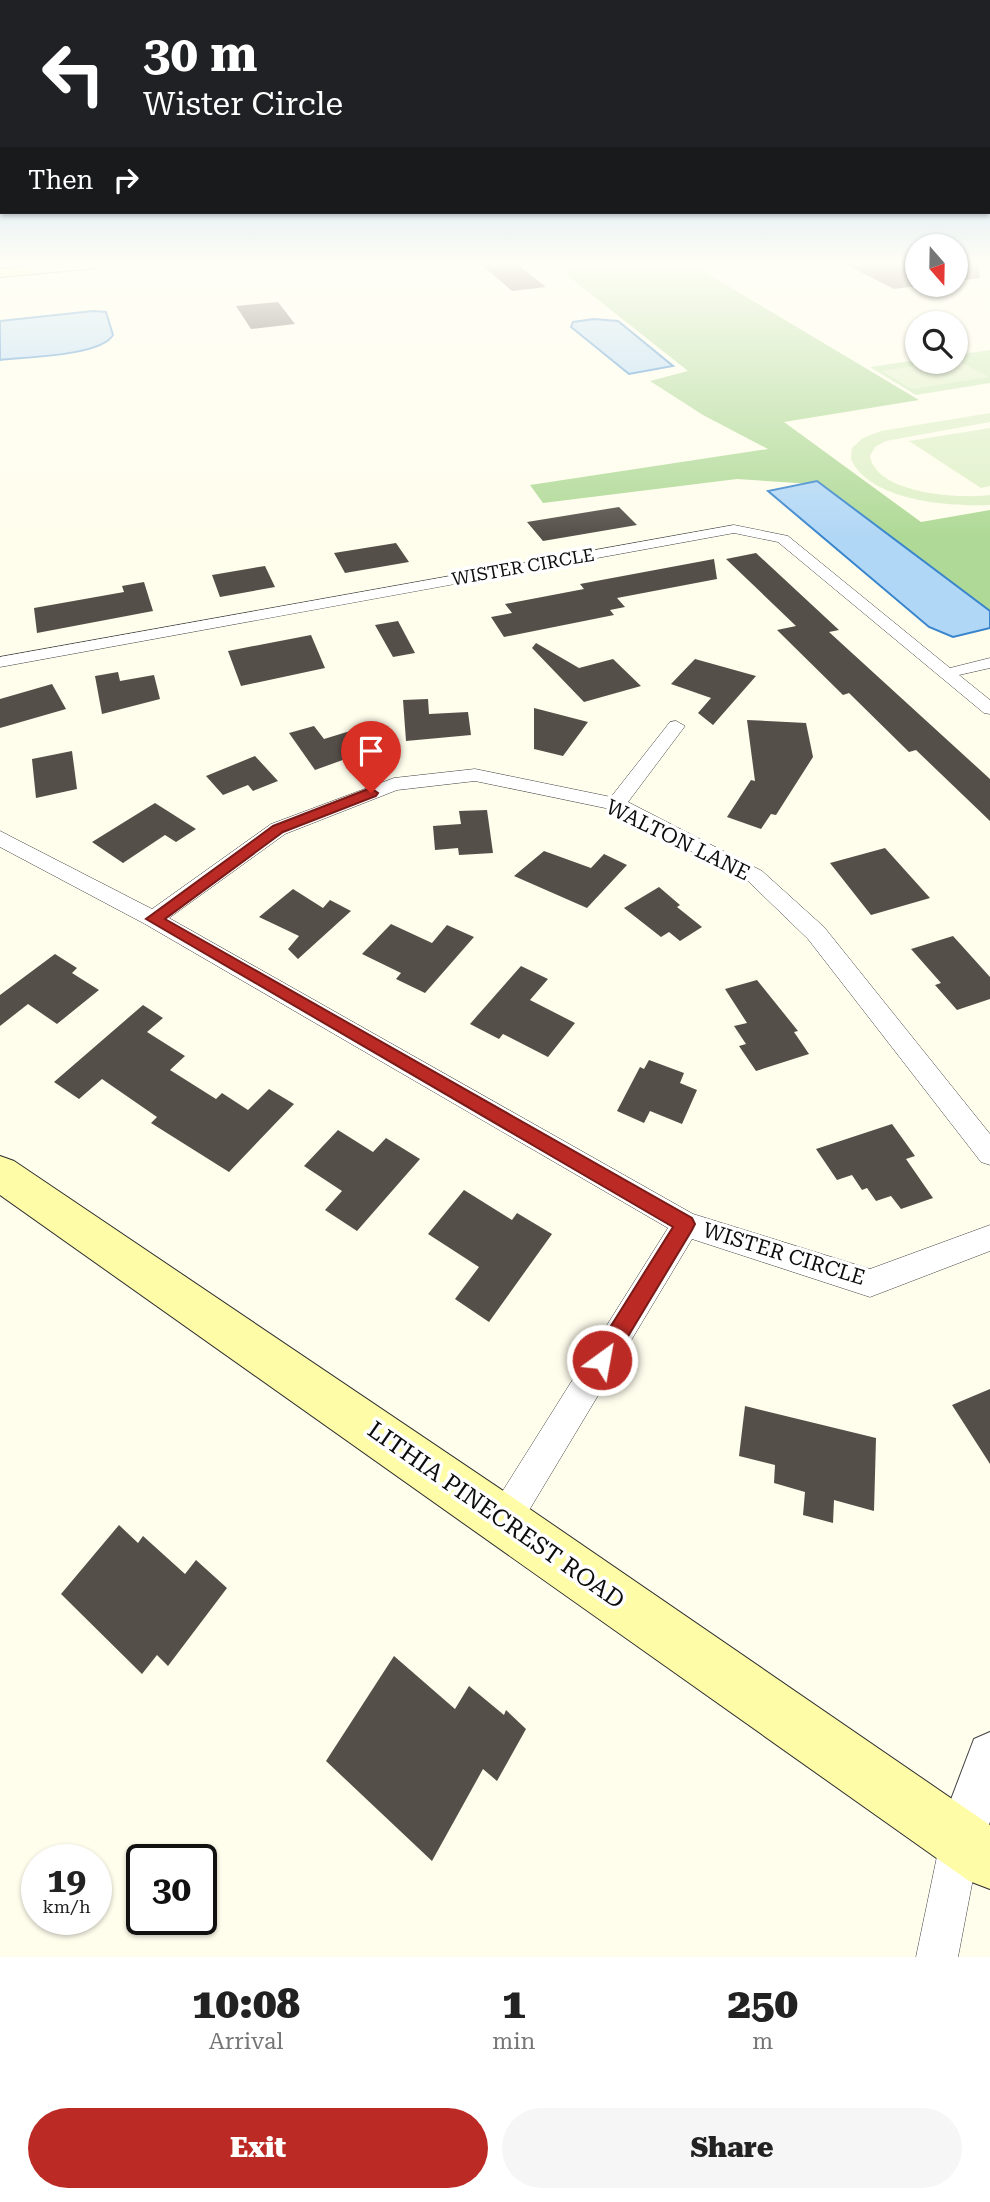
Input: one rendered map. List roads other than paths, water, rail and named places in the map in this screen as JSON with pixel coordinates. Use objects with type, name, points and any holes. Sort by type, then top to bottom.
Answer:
[{"type":"main road","name":"LITHIA PINECREST ROAD","points":[[0,1173],[975,1849]]},
{"type":"street","name":"WISTER CIRCLE","points":[[0,662],[734,529],[783,539],[990,709]]},
{"type":"street","points":[[948,673],[990,663]]},
{"type":"street","points":[[616,804],[676,726]]},
{"type":"street","name":"WALTON LANE","points":[[153,919],[278,829],[394,784],[475,775],[616,804],[755,877],[816,933],[990,1154]]},
{"type":"street","name":"WISTER CIRCLE","points":[[0,838],[153,919],[686,1224],[870,1283],[990,1238]]},
{"type":"street","points":[[504,1520],[686,1224]]},
{"type":"street","points":[[937,1957],[975,1849],[990,1755]]},
{"type":"water","points":[[0,355],[49,355],[44,356],[0,360]]},
{"type":"water","points":[[606,355],[660,355],[673,366],[629,374]]},
{"type":"water","points":[[817,481],[990,611],[990,628],[953,637],[929,627],[768,491]]}]
